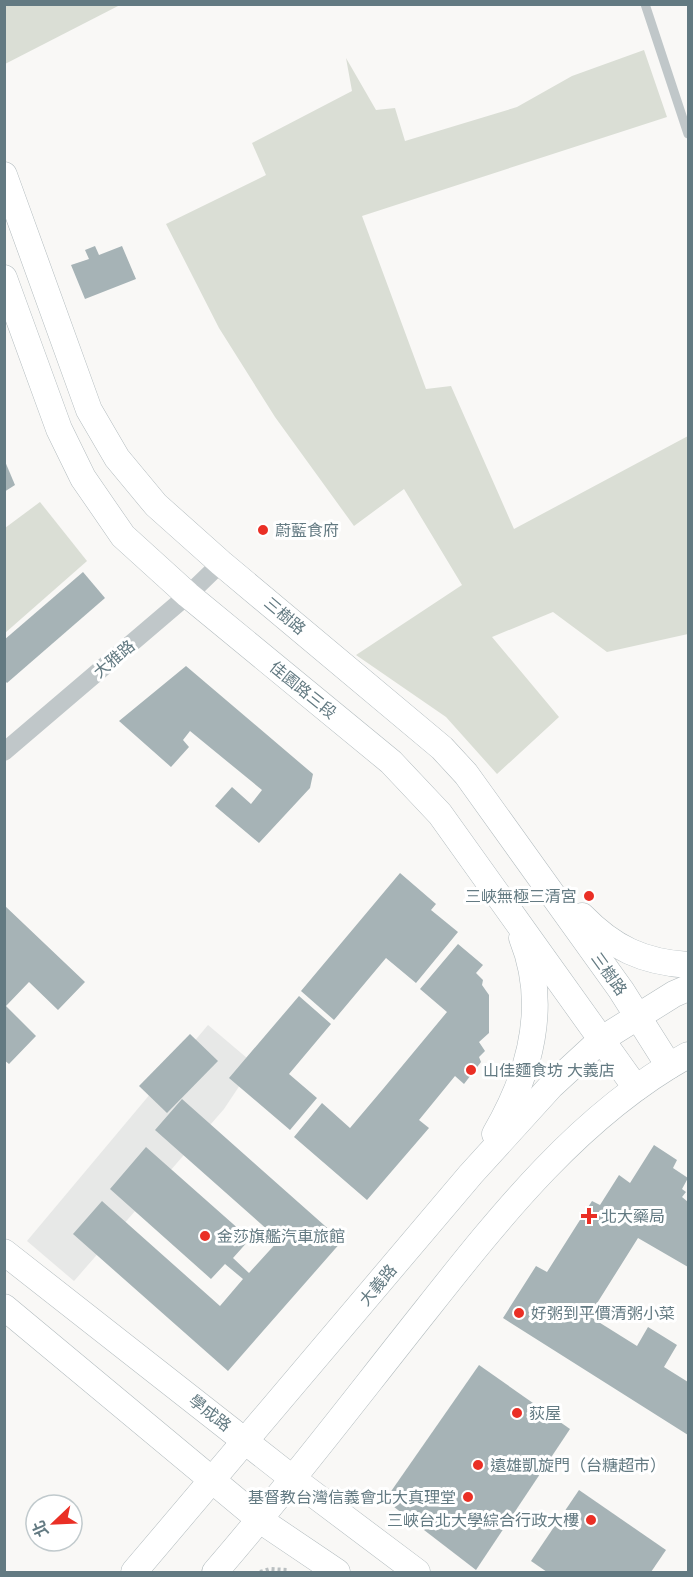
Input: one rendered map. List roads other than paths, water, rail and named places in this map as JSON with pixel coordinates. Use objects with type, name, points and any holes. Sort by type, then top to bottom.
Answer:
[{"type":"street","name":"三樹路","points":[[4,175],[89,410],[117,458],[156,505],[221,563],[442,748],[466,774],[638,1015],[679,1060]]},
{"type":"street","name":"佳園路三段","points":[[4,278],[59,429],[83,478],[123,536],[188,595],[391,762],[440,814],[509,907],[636,1088]]},
{"type":"street","name":"大雅路","points":[[4,752],[188,595],[221,563]]},
{"type":"street","points":[[523,856],[604,938],[643,957],[688,965]]},
{"type":"street","points":[[471,1174],[507,1112],[526,1064],[536,1017],[536,990],[529,956],[509,907]]},
{"type":"street","points":[[638,1015],[688,988]]},
{"type":"street","name":"大義路","points":[[134,1572],[471,1174],[551,1086],[602,1039],[638,1015]]},
{"type":"street","points":[[215,1572],[260,1520],[458,1270],[515,1203],[595,1120],[636,1088],[679,1060]]},
{"type":"street","name":"學成路","points":[[4,1252],[292,1478],[417,1572]]},
{"type":"street","points":[[4,1307],[260,1520],[337,1572]]},
{"type":"lane","points":[[645,4],[688,134]]},
{"type":"place","name":"蔚藍食府","points":[[263,530]]},
{"type":"place","name":"三峽無極三清宮","points":[[589,896]]},
{"type":"place","name":"山佳麵食坊 大義店","points":[[471,1070]]},
{"type":"place","name":"北大藥局","points":[[589,1216]]},
{"type":"place","name":"金莎旗艦汽車旅館","points":[[205,1236]]},
{"type":"place","name":"好粥到平價清粥小菜","points":[[519,1313]]},
{"type":"place","name":"荻屋","points":[[517,1413]]},
{"type":"place","name":"遠雄凱旋門（台糖超市）","points":[[478,1465]]},
{"type":"place","name":"基督教台灣信義會北大真理堂","points":[[468,1497]]},
{"type":"place","name":"三峽台北大學綜合行政大樓","points":[[591,1520]]}]
